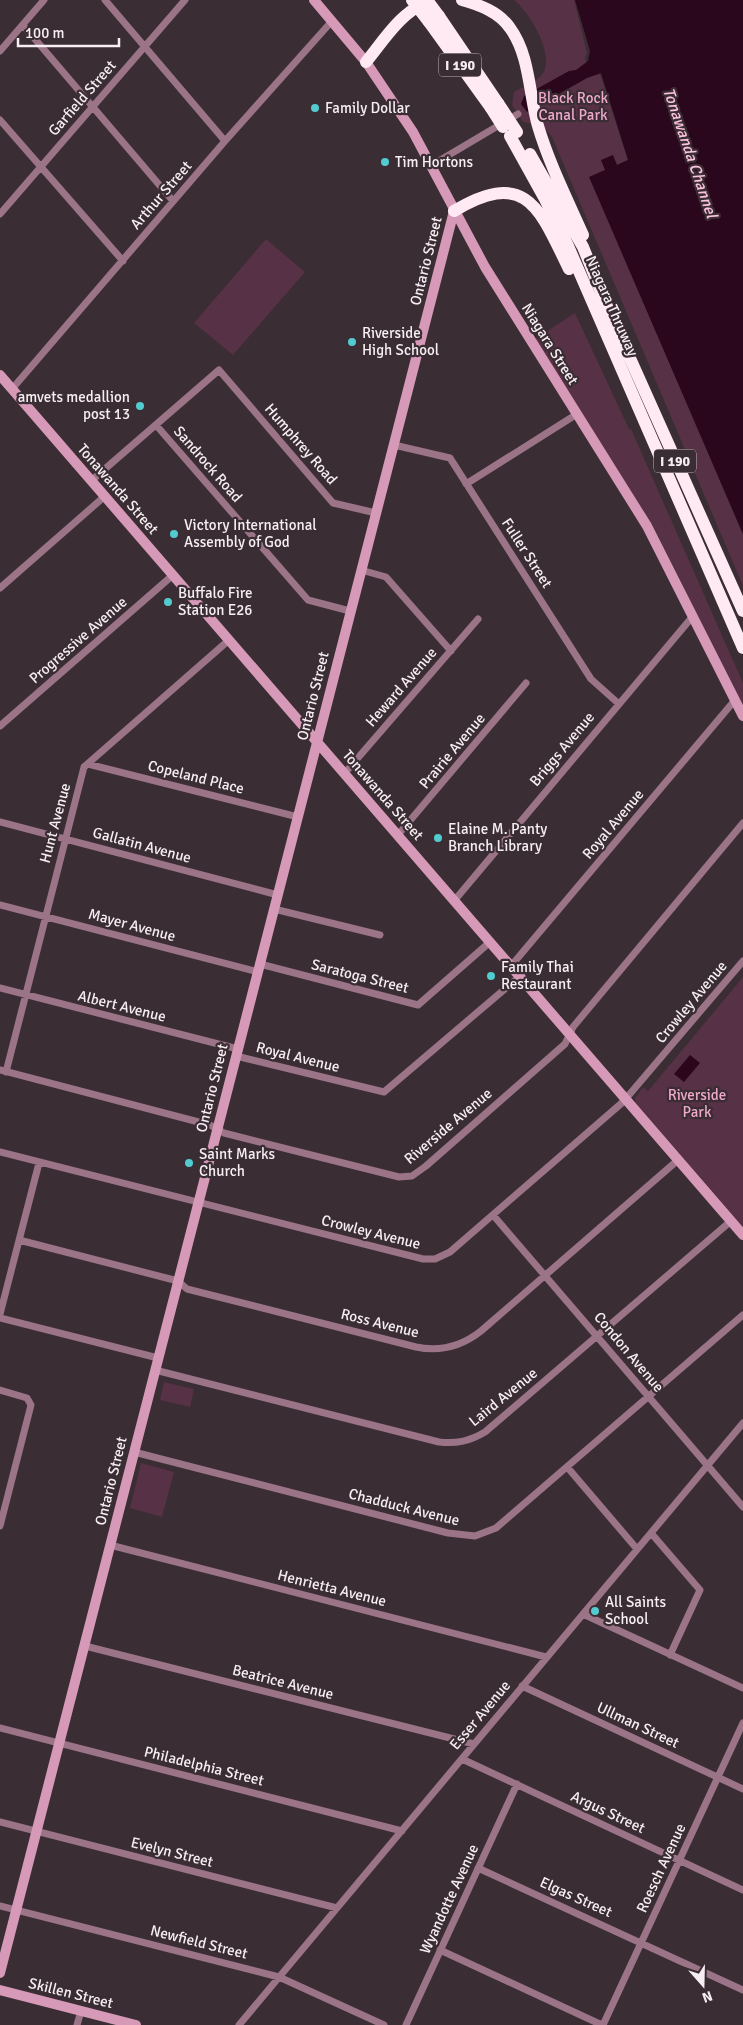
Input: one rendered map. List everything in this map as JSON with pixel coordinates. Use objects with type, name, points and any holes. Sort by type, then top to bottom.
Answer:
[{"type":"highway","name":"Niagara Thruway","points":[[412,0],[434,19],[494,105],[582,247],[743,611]]},
{"type":"highway","name":"Niagara Thruway","points":[[427,0],[434,19]]},
{"type":"highway","points":[[366,62],[401,19],[417,7],[434,0]]},
{"type":"highway","points":[[462,0],[483,7],[504,20],[516,36],[526,69],[532,105],[540,134],[583,236],[582,247]]},
{"type":"highway","name":"Niagara Thruway","points":[[513,134],[568,246],[743,648]]},
{"type":"highway","points":[[454,211],[481,197],[499,192],[515,194],[533,205],[544,219],[589,308],[616,355]]},
{"type":"street","points":[[0,51],[44,0]]},
{"type":"street","points":[[105,0],[225,140]]},
{"type":"street","name":"Garfield Street","points":[[0,214],[185,0]]},
{"type":"street","name":"Niagara Street","points":[[314,0],[366,62],[401,113],[432,166],[485,267],[647,526],[743,716]]},
{"type":"street","name":"Arthur Street","points":[[12,389],[225,140],[332,21]]},
{"type":"street","points":[[23,25],[174,201]]},
{"type":"street","points":[[432,166],[518,114]]},
{"type":"street","points":[[0,120],[122,261]]},
{"type":"street","name":"Ontario Street","points":[[0,1973],[454,211]]},
{"type":"street","name":"Humphrey Road","points":[[156,425],[219,370],[333,503],[376,513]]},
{"type":"street","name":"Tonawanda Street","points":[[0,375],[743,1235]]},
{"type":"street","points":[[466,484],[577,414]]},
{"type":"street","points":[[91,481],[156,425]]},
{"type":"street","name":"Sandrock Road","points":[[156,425],[308,600],[350,611]]},
{"type":"street","name":"Fuller Street","points":[[394,445],[450,458],[591,680],[618,704]]},
{"type":"street","points":[[0,588],[104,496]]},
{"type":"street","points":[[361,570],[386,577],[450,651]]},
{"type":"street","name":"Progressive Avenue","points":[[0,726],[173,576]]},
{"type":"street","name":"Briggs Avenue","points":[[454,901],[693,616]]},
{"type":"street","name":"Heward Avenue","points":[[344,774],[478,619]]},
{"type":"street","name":"Hunt Avenue","points":[[3,1071],[46,917],[84,767],[229,640]]},
{"type":"street","name":"Prairie Avenue","points":[[398,836],[526,683]]},
{"type":"street","name":"Royal Avenue","points":[[511,966],[735,700]]},
{"type":"street","name":"Copeland Place","points":[[88,764],[298,817]]},
{"type":"street","name":"Gallatin Avenue","points":[[0,822],[278,895]]},
{"type":"street","name":"Riverside Avenue","points":[[3,1071],[210,1125],[224,1133],[399,1177],[412,1176],[426,1166],[565,1044],[573,1027],[743,823]]},
{"type":"street","name":"Mayer Avenue","points":[[0,905],[259,968]]},
{"type":"street","points":[[274,909],[380,936]]},
{"type":"street","name":"Saratoga Street","points":[[259,968],[418,1005],[490,942]]},
{"type":"street","name":"Crowley Avenue","points":[[0,1152],[198,1204],[423,1259],[436,1259],[450,1252],[626,1099],[743,961]]},
{"type":"street","name":"Royal Avenue","points":[[237,1052],[384,1092],[520,976]]},
{"type":"street","name":"Albert Avenue","points":[[0,988],[237,1052]]},
{"type":"street","name":"Ross Avenue","points":[[19,1240],[178,1281],[187,1289],[416,1347],[435,1349],[454,1346],[473,1338],[678,1160]]},
{"type":"street","points":[[0,1314],[39,1163]]},
{"type":"street","name":"Condon Avenue","points":[[492,1215],[743,1507]]},
{"type":"street","name":"Laird Avenue","points":[[156,1370],[439,1442],[459,1443],[469,1441],[485,1432],[731,1221]]},
{"type":"street","name":"Chadduck Avenue","points":[[134,1452],[468,1537],[496,1528],[568,1468],[743,1315]]},
{"type":"street","points":[[0,1318],[158,1358]]},
{"type":"street","points":[[0,1390],[28,1398],[31,1405],[17,1467],[0,1526]]},
{"type":"street","name":"Esser Avenue","points":[[240,2025],[743,1423]]},
{"type":"street","points":[[568,1468],[637,1549]]},
{"type":"street","points":[[651,1533],[700,1590],[670,1655]]},
{"type":"street","name":"Henrietta Avenue","points":[[110,1545],[546,1657]]},
{"type":"street","points":[[583,1614],[743,1688]]},
{"type":"street","name":"Beatrice Avenue","points":[[85,1646],[474,1744]]},
{"type":"street","name":"Ullman Street","points":[[522,1686],[743,1789]]},
{"type":"street","name":"Roesch Avenue","points":[[602,2025],[743,1723]]},
{"type":"street","name":"Philadelphia Street","points":[[0,1728],[402,1831]]},
{"type":"street","name":"Argus Street","points":[[462,1759],[743,1890]]},
{"type":"street","name":"Wyandotte Avenue","points":[[406,2025],[516,1784]]},
{"type":"street","name":"Evelyn Street","points":[[0,1822],[337,1908]]},
{"type":"street","name":"Elgas Street","points":[[478,1868],[743,1990]]},
{"type":"street","name":"Newfield Street","points":[[0,1906],[279,1977],[384,2025]]},
{"type":"street","points":[[440,1950],[602,2025]]},
{"type":"street","name":"Skillen Street","points":[[0,1990],[136,2025]]},
{"type":"street","points":[[77,2025],[81,2011]]},
{"type":"green space","name":"Black Rock Canal Park","points":[[514,0],[574,0],[587,53],[585,58],[591,76],[600,74],[628,160],[590,177],[743,535],[743,586],[552,137],[543,126],[523,122],[512,105],[514,92],[537,79],[543,73],[546,65],[546,55],[539,34],[527,14]]},
{"type":"green space","points":[[266,239],[305,272],[233,355],[194,323]]},
{"type":"green space","points":[[575,313],[629,429],[631,429],[743,683],[743,705],[653,526],[535,339]]},
{"type":"green space","name":"Riverside Park","points":[[743,977],[743,1227],[636,1103],[635,1098],[643,1087],[648,1091]]},
{"type":"green space","points":[[164,1382],[194,1389],[190,1407],[160,1400]]},
{"type":"green space","points":[[141,1463],[174,1472],[162,1517],[130,1508]]},
{"type":"water","name":"Tonawanda Channel","points":[[575,0],[743,0],[743,534],[589,177],[605,170],[601,160],[613,155],[617,165],[628,160],[601,73],[587,78],[527,112],[521,104],[524,96],[569,71],[576,70],[588,61],[590,51]]},
{"type":"water","points":[[690,1055],[700,1063],[684,1082],[674,1074]]},
{"type":"place","name":"Family Dollar","points":[[315,108]]},
{"type":"place","name":"Tim Hortons","points":[[385,162]]},
{"type":"place","name":"Riverside High School","points":[[352,342]]},
{"type":"place","name":"amvets medallion post 13","points":[[140,406]]},
{"type":"place","name":"Victory International Assembly of God","points":[[174,534]]},
{"type":"place","name":"Buffalo Fire Station E26","points":[[168,602]]},
{"type":"place","name":"Elaine M. Panty Branch Library","points":[[438,838]]},
{"type":"place","name":"Family Thai Restaurant","points":[[491,976]]},
{"type":"place","name":"Saint Marks Church","points":[[189,1163]]},
{"type":"place","name":"All Saints School","points":[[595,1611]]}]
